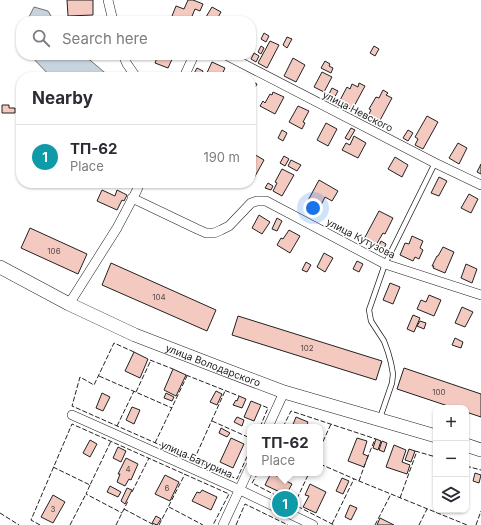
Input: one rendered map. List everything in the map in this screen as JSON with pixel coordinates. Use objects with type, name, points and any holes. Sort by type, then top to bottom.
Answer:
[{"type":"main road","name":"улица Володарского","points":[[0,267],[69,304],[135,334],[284,392],[433,435]]},
{"type":"main road","points":[[469,446],[481,450]]},
{"type":"street","points":[[108,0],[112,16]]},
{"type":"street","points":[[125,60],[133,72]]},
{"type":"street","points":[[186,72],[192,60]]},
{"type":"street","name":"улица Невского","points":[[236,60],[435,163],[481,185]]},
{"type":"street","points":[[69,304],[117,228],[137,188]]},
{"type":"street","name":"улица Кутузова","points":[[132,198],[196,229],[206,232],[214,232],[229,226],[251,203],[266,201],[385,264],[481,295]]},
{"type":"street","points":[[269,424],[284,392]]},
{"type":"street","name":"улица Батурина","points":[[72,415],[240,490],[313,525]]},
{"type":"street","points":[[223,525],[247,474]]},
{"type":"lane","points":[[379,420],[392,382],[393,374],[384,341],[371,321],[369,310],[385,264],[435,163]]},
{"type":"shaded area","points":[[34,7],[48,11],[51,16],[30,16]]},
{"type":"shaded area","points":[[35,60],[90,60],[104,72],[46,72]]},
{"type":"building","points":[[67,0],[93,0],[93,15],[68,16]]},
{"type":"building","points":[[188,0],[193,0],[203,4],[200,11],[195,9],[192,16],[172,16],[176,6],[184,9]]},
{"type":"building","points":[[212,7],[221,12],[219,16],[207,16]]},
{"type":"building","points":[[264,33],[269,36],[266,42],[261,39]]},
{"type":"building","points":[[287,37],[292,39],[287,48],[283,45]]},
{"type":"building","points":[[270,41],[279,45],[267,68],[258,63]]},
{"type":"building","points":[[261,46],[264,48],[261,54],[258,52]]},
{"type":"building","points":[[374,46],[379,49],[375,56],[370,53]]},
{"type":"building","points":[[256,54],[259,56],[256,62],[253,60],[256,60]]},
{"type":"building","points":[[293,58],[305,65],[296,82],[284,76]]},
{"type":"building","points":[[156,60],[172,60],[168,68],[155,63]]},
{"type":"building","points":[[325,61],[333,68],[331,73],[321,68]]},
{"type":"building","points":[[212,62],[225,68],[223,72],[207,72]]},
{"type":"building","points":[[197,68],[203,71],[202,72],[195,72]]},
{"type":"building","points":[[322,72],[332,77],[324,92],[314,87]]},
{"type":"building","points":[[359,83],[365,86],[352,110],[339,102],[347,87],[350,89],[352,84],[358,87]]},
{"type":"building","points":[[332,88],[338,91],[332,102],[326,100]]},
{"type":"building","points":[[383,90],[388,93],[386,95],[392,98],[378,124],[367,118],[371,110],[369,109],[376,97],[379,98]]},
{"type":"building","points":[[273,92],[284,97],[275,114],[260,106],[263,101],[265,103],[270,94],[272,95]]},
{"type":"building","points":[[2,105],[9,105],[9,108],[15,108],[15,113],[2,113]]},
{"type":"building","points":[[298,106],[309,111],[303,122],[305,123],[302,129],[289,122]]},
{"type":"building","points":[[427,116],[438,122],[423,149],[415,145],[418,139],[415,137]]},
{"type":"building","points":[[326,123],[337,129],[328,146],[317,140]]},
{"type":"building","points":[[351,128],[355,130],[349,140],[345,138]]},
{"type":"building","points":[[282,130],[287,133],[283,141],[278,138]]},
{"type":"building","points":[[408,130],[413,133],[408,141],[403,138]]},
{"type":"building","points":[[354,136],[366,143],[358,158],[342,150],[346,143],[350,145]]},
{"type":"building","points":[[458,143],[467,148],[459,164],[449,158]]},
{"type":"building","points":[[256,155],[264,160],[256,175]]},
{"type":"building","points":[[284,156],[289,159],[285,166],[280,163]]},
{"type":"building","points":[[395,157],[408,165],[402,177],[388,169]]},
{"type":"building","points":[[291,160],[301,165],[297,171],[288,166]]},
{"type":"building","points":[[481,164],[481,174],[477,172]]},
{"type":"building","points":[[282,169],[294,175],[282,196],[273,191],[277,183],[275,182]]},
{"type":"building","points":[[439,177],[447,181],[439,196],[431,193]]},
{"type":"building","points":[[319,180],[338,191],[332,201],[325,197],[316,215],[304,208]]},
{"type":"building","points":[[268,183],[273,186],[271,190],[265,188]]},
{"type":"building","points":[[102,190],[115,196],[117,190],[127,195],[124,201],[122,200],[117,210],[97,201]]},
{"type":"building","points":[[469,194],[478,199],[471,213],[461,208]]},
{"type":"building","points":[[379,211],[393,218],[385,234],[383,233],[376,245],[364,239]]},
{"type":"building","points":[[259,215],[270,222],[262,234],[252,228]]},
{"type":"building","points":[[277,218],[282,221],[277,231],[272,229]]},
{"type":"building","points":[[30,228],[87,254],[78,274],[21,248]]},
{"type":"building","points":[[289,230],[300,236],[290,253],[277,245],[281,238],[283,239]]},
{"type":"building","points":[[412,236],[423,241],[420,248],[423,250],[419,259],[415,257],[413,261],[400,255],[405,243],[409,244]]},
{"type":"building","points":[[381,241],[386,244],[382,253],[377,250]]},
{"type":"building","points":[[443,247],[454,252],[445,273],[433,268],[434,266],[432,266]]},
{"type":"building","points":[[324,253],[333,258],[325,272],[317,267]]},
{"type":"building","points":[[357,261],[363,264],[359,272],[353,269]]},
{"type":"building","points":[[306,262],[311,265],[307,272],[302,270]]},
{"type":"building","points":[[111,263],[216,310],[207,331],[102,285]]},
{"type":"building","points":[[466,264],[477,269],[472,283],[461,278]]},
{"type":"building","points":[[390,283],[400,287],[393,304],[383,300]]},
{"type":"building","points":[[429,295],[441,300],[434,316],[417,309],[421,300],[426,302]]},
{"type":"building","points":[[462,307],[473,312],[465,327],[455,323]]},
{"type":"building","points":[[413,315],[420,318],[414,332],[407,329]]},
{"type":"building","points":[[238,316],[382,361],[376,380],[232,335]]},
{"type":"building","points":[[420,321],[426,323],[424,329],[417,326]]},
{"type":"building","points":[[455,338],[463,342],[461,348],[452,345]]},
{"type":"building","points":[[134,352],[148,359],[140,378],[125,371]]},
{"type":"building","points":[[404,368],[481,394],[481,417],[469,413],[469,405],[445,405],[397,389]]},
{"type":"building","points":[[173,369],[186,375],[176,396],[164,390]]},
{"type":"building","points":[[216,391],[222,394],[217,405],[210,402]]},
{"type":"building","points":[[102,393],[110,397],[103,411],[96,408]]},
{"type":"building","points":[[166,393],[174,397],[172,401],[164,398]]},
{"type":"building","points":[[239,396],[246,399],[242,408],[233,405]]},
{"type":"building","points":[[251,401],[261,405],[254,421],[244,417]]},
{"type":"building","points":[[132,407],[140,410],[134,424],[126,420]]},
{"type":"building","points":[[237,417],[244,420],[242,426],[234,422]]},
{"type":"building","points":[[296,417],[308,422],[307,424],[293,424]]},
{"type":"building","points":[[221,428],[230,433],[227,437],[219,433]]},
{"type":"building","points":[[231,438],[244,444],[233,468],[220,462]]},
{"type":"building","points":[[357,438],[367,441],[363,454],[368,456],[364,467],[348,461]]},
{"type":"building","points":[[376,439],[381,441],[378,450],[373,448]]},
{"type":"building","points":[[90,440],[97,444],[90,457],[83,453]]},
{"type":"building","points":[[382,441],[387,443],[384,452],[379,450]]},
{"type":"building","points":[[394,445],[406,450],[402,462],[410,465],[407,474],[386,467]]},
{"type":"building","points":[[118,447],[126,451],[121,462],[113,458]]},
{"type":"building","points":[[409,449],[415,451],[411,462],[405,460]]},
{"type":"building","points":[[126,458],[138,464],[131,480],[129,479],[125,486],[117,482],[120,474],[118,474]]},
{"type":"building","points":[[475,473],[481,475],[479,483],[473,481]]},
{"type":"building","points":[[165,475],[179,482],[170,501],[155,494]]},
{"type":"building","points":[[270,476],[277,476],[292,484],[286,495],[265,485]]},
{"type":"building","points":[[342,478],[349,481],[343,494],[336,491]]},
{"type":"building","points":[[310,484],[326,492],[316,513],[303,507],[309,496],[305,495]]},
{"type":"building","points":[[110,486],[121,492],[118,497],[107,492]]},
{"type":"building","points":[[127,488],[132,490],[125,504],[121,501]]},
{"type":"building","points":[[202,490],[217,497],[211,510],[192,501],[197,492],[200,493]]},
{"type":"building","points":[[53,495],[65,502],[53,523],[41,517]]},
{"type":"building","points":[[283,500],[289,503],[287,508],[280,505]]},
{"type":"building","points":[[350,505],[357,508],[351,520],[345,517]]},
{"type":"building","points":[[156,516],[161,519],[157,525],[152,523]]},
{"type":"building","points":[[380,518],[394,525],[377,525]]},
{"type":"fence","points":[[134,352],[114,343],[94,385],[80,377],[72,406],[237,479],[247,457]]},
{"type":"fence","points":[[150,360],[173,369]]},
{"type":"fence","points":[[136,392],[151,360]]},
{"type":"fence","points":[[186,375],[239,396]]},
{"type":"fence","points":[[99,376],[172,408]]},
{"type":"fence","points":[[155,443],[187,376]]},
{"type":"fence","points":[[117,426],[134,391]]},
{"type":"fence","points":[[194,460],[225,391]]},
{"type":"fence","points":[[261,405],[268,408],[261,424]]},
{"type":"fence","points":[[284,424],[291,411],[376,439]]},
{"type":"fence","points":[[212,421],[247,437]]},
{"type":"fence","points":[[40,525],[31,520],[72,424],[229,494],[213,525]]},
{"type":"fence","points":[[323,441],[331,424]]},
{"type":"fence","points":[[367,459],[375,439]]},
{"type":"fence","points":[[53,467],[90,485],[111,441]]},
{"type":"fence","points":[[415,451],[433,456]]},
{"type":"fence","points":[[400,498],[417,451]]},
{"type":"fence","points":[[132,492],[149,458]]},
{"type":"fence","points":[[359,481],[365,464]]},
{"type":"fence","points":[[323,465],[467,525]]},
{"type":"fence","points":[[469,467],[481,470]]},
{"type":"fence","points":[[159,525],[185,474]]},
{"type":"fence","points":[[256,476],[252,483],[334,525]]},
{"type":"fence","points":[[294,505],[308,476]]},
{"type":"fence","points":[[332,524],[354,479]]},
{"type":"fence","points":[[90,485],[86,494],[122,513]]},
{"type":"fence","points":[[70,525],[86,494]]},
{"type":"fence","points":[[375,525],[391,494]]},
{"type":"fence","points":[[116,525],[128,501]]},
{"type":"fence","points":[[236,525],[245,504],[288,525]]},
{"type":"fence","points":[[169,507],[203,525]]},
{"type":"fence","points":[[124,509],[154,525]]},
{"type":"fence","points":[[419,525],[427,509]]},
{"type":"fence","points":[[476,525],[481,511]]},
{"type":"fence","points":[[0,513],[19,525]]},
{"type":"place","name":"ТП-62","points":[[285,504]]}]
